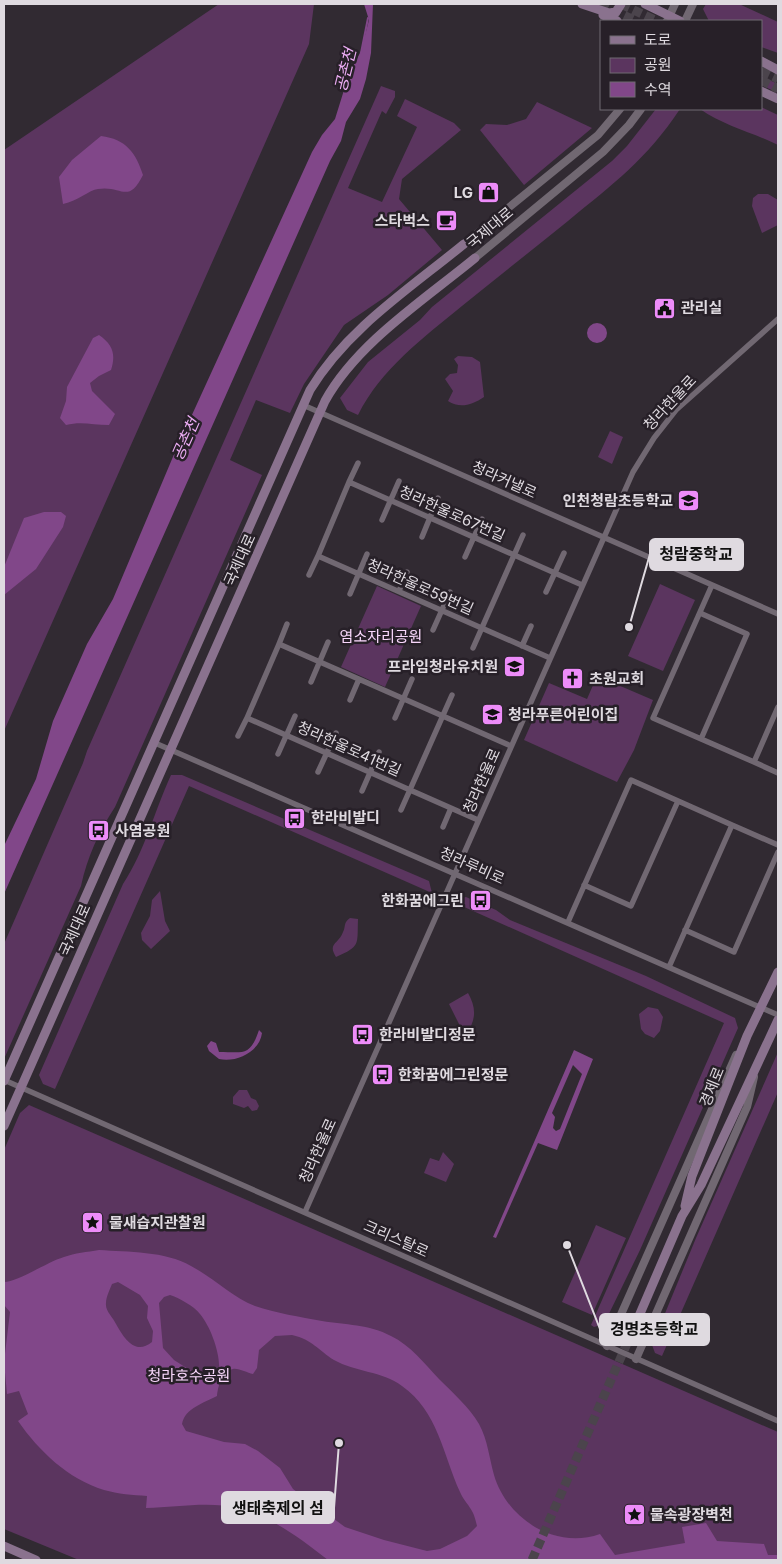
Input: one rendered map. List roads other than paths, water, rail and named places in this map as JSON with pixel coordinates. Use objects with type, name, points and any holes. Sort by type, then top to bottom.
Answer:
[{"type":"main road","points":[[581,4],[609,13],[616,12],[621,4]]},
{"type":"main road","points":[[581,4],[615,20]]},
{"type":"main road","points":[[645,4],[668,19]]},
{"type":"main road","points":[[763,63],[778,70]]},
{"type":"main road","points":[[762,91],[778,99]]},
{"type":"main road","name":"국제대로","points":[[4,1081],[303,405],[324,368],[354,334],[464,244]]},
{"type":"main road","name":"국제대로","points":[[4,1126],[320,412],[341,374],[362,351],[475,258]]},
{"type":"main road","name":"경제로","points":[[682,1216],[692,1176],[747,1036],[778,972]]},
{"type":"main road","name":"경제로","points":[[639,1316],[682,1216],[701,1185],[778,1020]]},
{"type":"main road","points":[[4,1546],[36,1560]]},
{"type":"street","points":[[668,19],[675,4]]},
{"type":"street","points":[[686,20],[693,4]]},
{"type":"street","name":"국제대로","points":[[464,244],[598,135],[619,110]]},
{"type":"street","name":"국제대로","points":[[475,258],[603,152],[629,125],[640,110]]},
{"type":"street","name":"청라한울로","points":[[304,1212],[632,472],[668,419],[702,386],[778,319]]},
{"type":"street","name":"청라커낼로","points":[[303,405],[778,614]]},
{"type":"street","points":[[309,575],[358,463]]},
{"type":"street","points":[[382,520],[399,481]]},
{"type":"street","name":"청라한울로67번길","points":[[349,482],[582,585]]},
{"type":"street","points":[[422,537],[438,498]]},
{"type":"street","points":[[465,557],[482,519]]},
{"type":"street","points":[[473,648],[523,535]]},
{"type":"street","points":[[546,592],[564,552]]},
{"type":"street","points":[[350,594],[367,554]]},
{"type":"street","name":"청라한울로59번길","points":[[318,556],[550,658]]},
{"type":"street","points":[[399,591],[407,572]]},
{"type":"street","points":[[712,585],[653,718],[778,773]]},
{"type":"street","points":[[433,630],[450,592]]},
{"type":"street","points":[[700,613],[747,634],[701,739]]},
{"type":"street","points":[[238,736],[287,624]]},
{"type":"street","points":[[522,646],[531,626]]},
{"type":"street","points":[[311,682],[328,642]]},
{"type":"street","points":[[279,644],[511,746]]},
{"type":"street","points":[[350,700],[360,679]]},
{"type":"street","points":[[395,718],[412,680]]},
{"type":"street","points":[[401,810],[452,695]]},
{"type":"street","points":[[754,762],[778,707]]},
{"type":"street","points":[[278,754],[295,716]]},
{"type":"street","name":"청라한울로41번길","points":[[247,718],[478,820]]},
{"type":"street","points":[[318,772],[336,732]]},
{"type":"street","name":"청라루비로","points":[[155,743],[455,872],[778,1015]]},
{"type":"street","points":[[362,791],[379,752]]},
{"type":"street","points":[[568,922],[631,780],[778,845]]},
{"type":"street","points":[[584,885],[631,906],[678,801]]},
{"type":"street","points":[[442,827],[451,808]]},
{"type":"street","points":[[669,967],[732,825]]},
{"type":"street","points":[[685,930],[734,952],[778,852]]},
{"type":"street","points":[[606,1346],[730,1066],[747,1036]]},
{"type":"street","points":[[636,1358],[747,1107],[759,1061]]},
{"type":"street","name":"크리스탈로","points":[[4,1081],[778,1421]]},
{"type":"street","points":[[619,1319],[621,1323],[642,1333],[648,1330]]},
{"type":"water","points":[[364,4],[373,4],[371,53],[360,99],[346,122],[341,141],[330,161],[4,894],[4,846],[36,779],[53,721],[87,644],[113,599],[175,452],[312,152],[322,135],[335,119],[349,74],[361,51],[369,20]]},
{"type":"water","points":[[101,136],[117,140],[129,148],[137,160],[143,175],[138,184],[128,192],[106,188],[98,189],[74,201],[63,204],[59,177],[72,160]]},
{"type":"water","points":[[597,323],[604,326],[607,333],[604,340],[597,343],[590,340],[587,333],[590,326]]},
{"type":"water","points":[[99,335],[112,350],[111,370],[90,383],[92,391],[115,414],[109,425],[82,423],[66,425],[60,418],[66,401],[67,387],[93,338]]},
{"type":"water","points":[[44,512],[61,512],[66,516],[63,527],[36,569],[4,595],[4,567],[24,518]]},
{"type":"water","points":[[259,1030],[262,1033],[257,1045],[247,1054],[240,1057],[226,1060],[219,1059],[209,1051],[207,1046],[211,1041],[216,1043],[219,1052],[245,1051],[249,1049],[256,1039]]},
{"type":"water","points":[[574,1050],[593,1059],[557,1150],[538,1143],[496,1238],[493,1237]],"holes":[[[573,1065],[582,1074],[560,1129],[556,1131],[553,1128],[555,1117],[552,1113]]]},
{"type":"water","points":[[99,1250],[170,1257],[191,1266],[239,1298],[255,1306],[322,1321],[374,1329],[405,1344],[460,1400],[479,1424],[500,1491],[510,1505],[521,1517],[535,1527],[550,1534],[566,1538],[583,1538],[600,1534],[615,1555],[685,1543],[682,1527],[706,1523],[717,1541],[764,1544],[768,1555],[778,1555],[778,1560],[328,1560],[275,1523],[239,1508],[205,1505],[146,1508],[147,1496],[104,1490],[91,1485],[78,1479],[55,1463],[35,1443],[18,1421],[28,1414],[19,1391],[7,1394],[4,1362],[10,1312],[4,1305],[4,1282],[17,1279],[64,1257]],"holes":[[[118,1282],[140,1295],[148,1306],[147,1318],[153,1331],[152,1342],[146,1346],[135,1346],[126,1340],[107,1309],[106,1303],[112,1284]],[[170,1295],[178,1298],[197,1311],[204,1320],[215,1344],[219,1361],[218,1376],[210,1378],[199,1376],[174,1360],[163,1348],[159,1303],[164,1297]],[[292,1335],[299,1337],[334,1360],[386,1377],[402,1386],[414,1396],[432,1421],[454,1478],[460,1492],[472,1510],[477,1526],[467,1536],[440,1549],[427,1551],[384,1540],[345,1527],[293,1489],[280,1468],[258,1451],[245,1444],[224,1442],[186,1431],[182,1424],[187,1414],[217,1396],[221,1380],[229,1370],[238,1369],[253,1374],[257,1368],[259,1350],[275,1336]]]},
{"type":"waterway","name":"공촌천","points":[[361,53],[368,18]]},
{"type":"tunnel","points":[[600,4],[634,20]]},
{"type":"tunnel","points":[[621,4],[655,20]]},
{"type":"tunnel","points":[[762,71],[778,79]]},
{"type":"tunnel","points":[[762,81],[778,89]]},
{"type":"tunnel","points":[[532,1560],[639,1316]]},
{"type":"place","name":"LG","points":[[489,193]]},
{"type":"place","name":"스타벅스","points":[[446,221]]},
{"type":"place","name":"관리실","points":[[665,308]]},
{"type":"place","name":"인천청람초등학교","points":[[689,501]]},
{"type":"place","name":"청람중학교","points":[[629,627]]},
{"type":"place","name":"프라임청라유치원","points":[[514,667]]},
{"type":"place","name":"초원교회","points":[[573,679]]},
{"type":"place","name":"청라푸른어린이집","points":[[492,715]]},
{"type":"place","name":"한라비발디","points":[[295,818]]},
{"type":"place","name":"사염공원","points":[[99,831]]},
{"type":"place","name":"한화꿈에그린","points":[[480,901]]},
{"type":"place","name":"한라비발디정문","points":[[363,1035]]},
{"type":"place","name":"한화꿈에그린정문","points":[[382,1075]]},
{"type":"place","name":"물새습지관찰원","points":[[93,1223]]},
{"type":"place","name":"경명초등학교","points":[[567,1245]]},
{"type":"place","name":"생태축제의 섬","points":[[339,1443]]},
{"type":"place","name":"물속광장벽천","points":[[634,1515]]},
{"type":"park label","name":"염소자리공원","points":[[381,637]]},
{"type":"park label","name":"청라호수공원","points":[[189,1376]]}]
